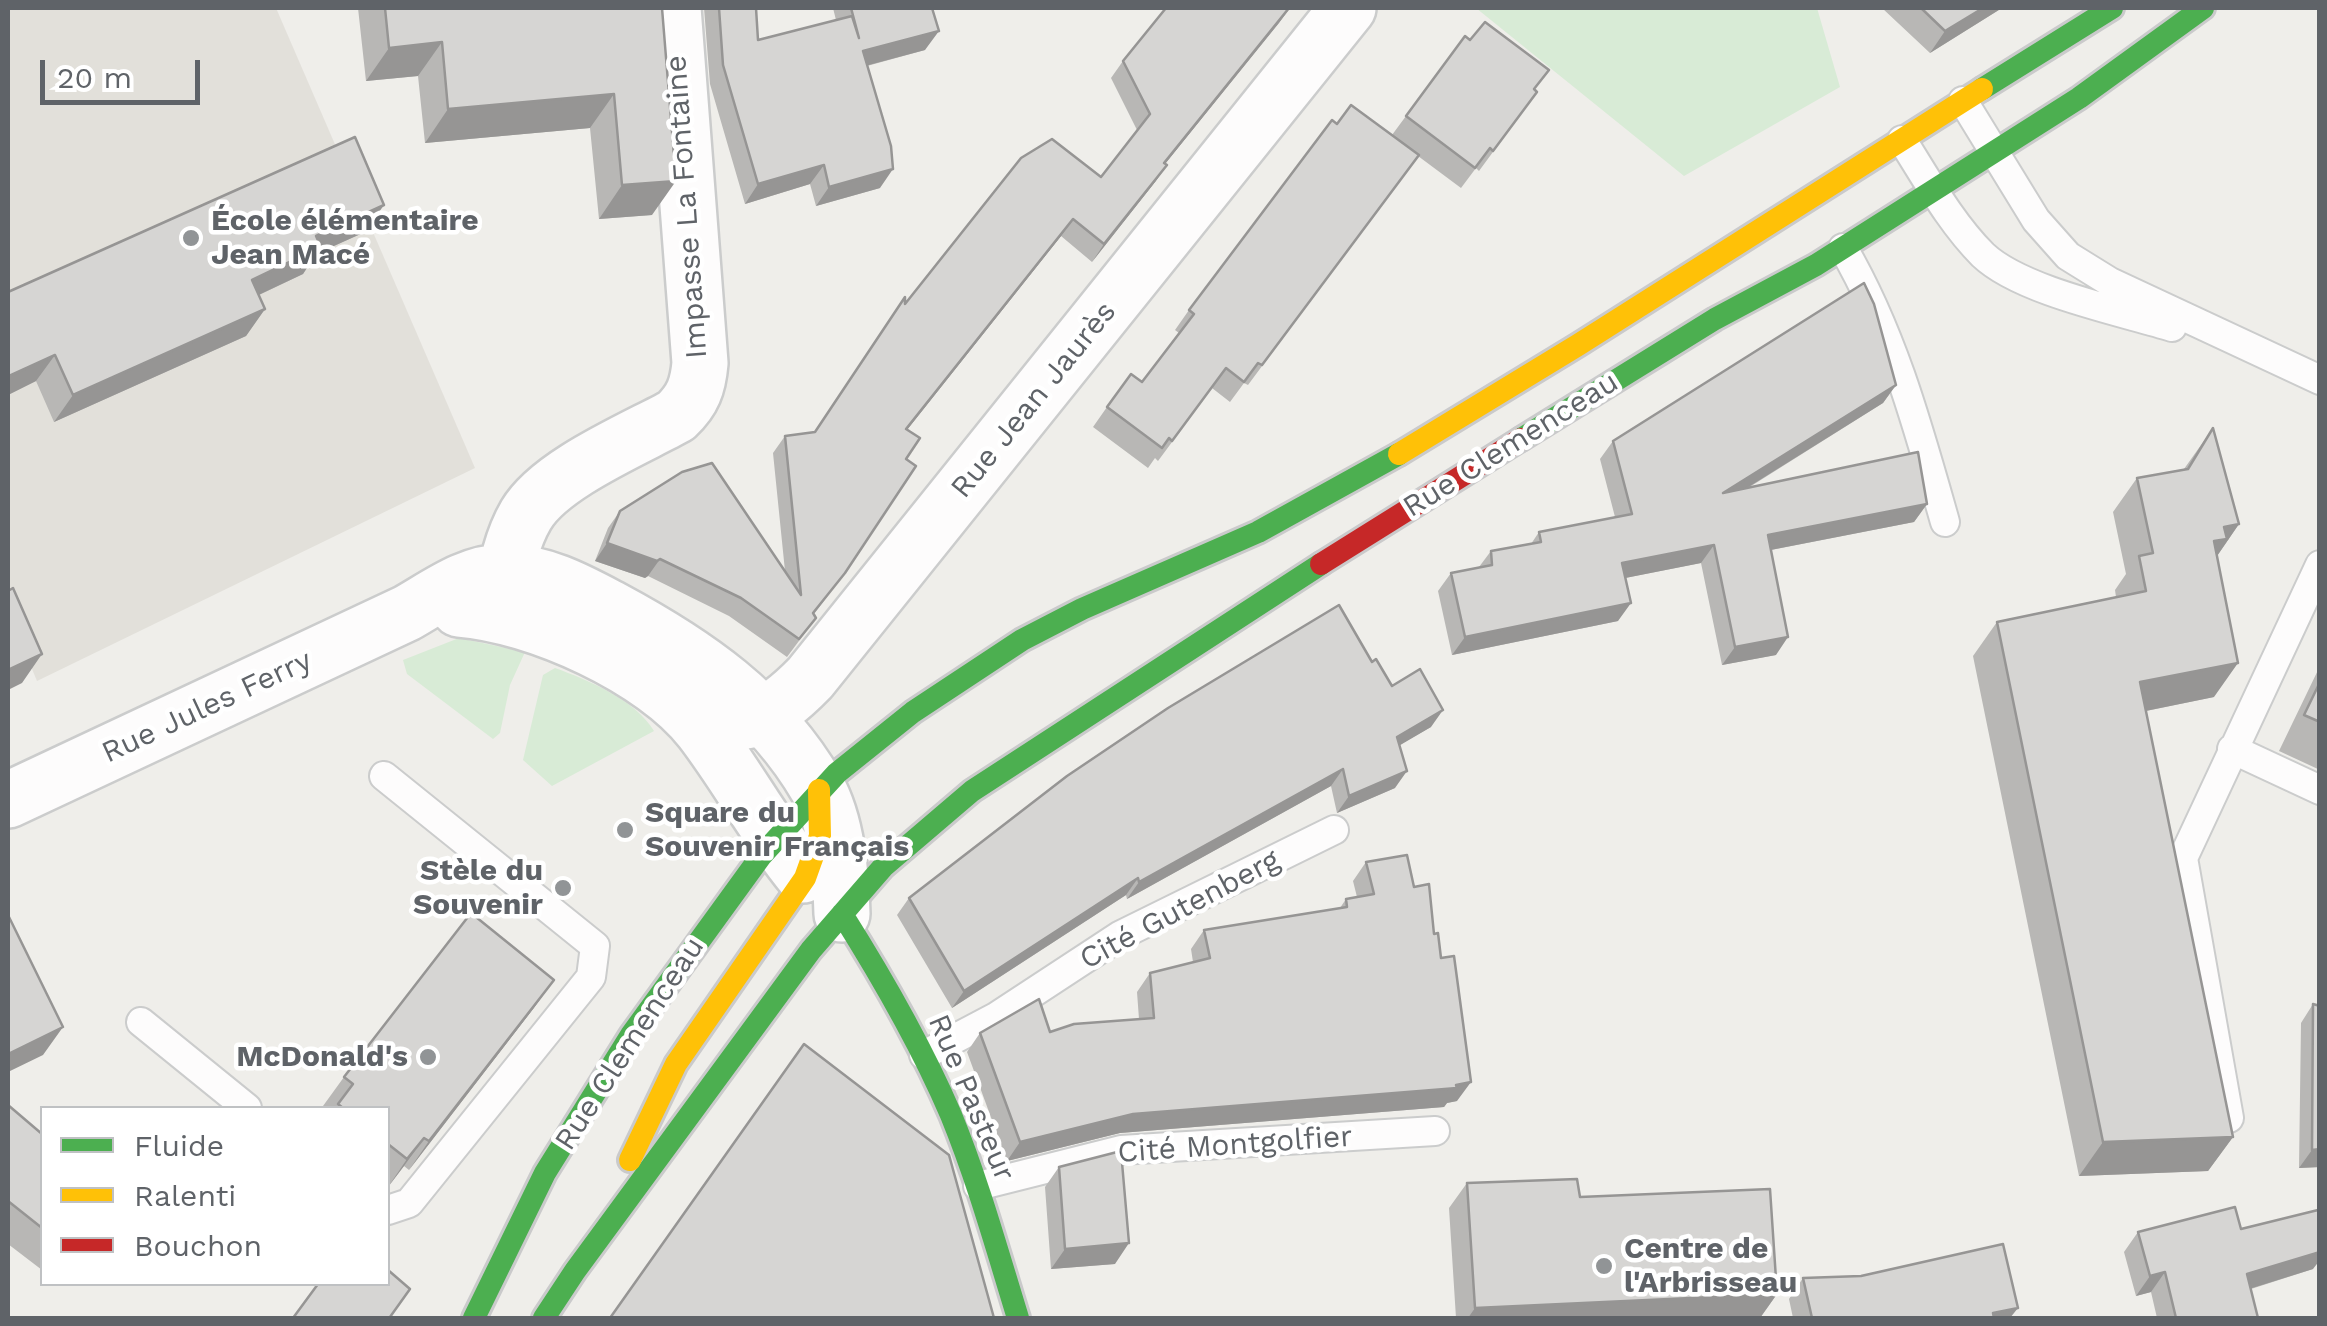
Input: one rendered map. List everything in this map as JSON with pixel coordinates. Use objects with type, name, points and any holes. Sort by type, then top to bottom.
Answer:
[{"type":"main road","name":"Rue Clemenceau","points":[[544,1318],[762,1014],[807,877],[819,790],[890,729],[996,656],[1077,612],[1241,541],[1402,452],[2112,8]]},
{"type":"main road","name":"Rue Clemenceau","points":[[474,1318],[512,1234],[556,1156],[661,992],[807,877],[883,867],[941,815],[1089,712],[1682,339],[1843,248],[2079,98],[2203,8]]},
{"type":"main road","name":"Rue Pasteur","points":[[807,877],[924,1056],[978,1186],[1018,1318]]},
{"type":"main road","points":[[575,1271],[676,1064],[807,877]]},
{"type":"street","name":"Impasse La Fontaine","points":[[502,592],[527,514],[542,495],[562,479],[676,416],[690,403],[698,384],[673,8]]},
{"type":"street","name":"Rue Jean Jaurès","points":[[763,716],[810,678],[1348,8]]},
{"type":"street","name":"Rue Jules Ferry","points":[[8,800],[407,613],[462,581],[502,592],[549,579],[650,629],[703,663],[763,716],[819,790]]},
{"type":"street","points":[[502,592],[552,632],[620,664],[682,708],[807,877],[838,860],[819,790]]},
{"type":"street","points":[[682,708],[708,721],[734,724],[763,716]]},
{"type":"lane","points":[[1963,102],[2036,220],[2068,256],[2110,282],[2320,380]]},
{"type":"lane","points":[[1902,140],[1977,247],[2010,273],[2254,352]]},
{"type":"lane","points":[[1843,248],[1872,296],[1908,389],[1946,522]]},
{"type":"lane","points":[[2229,1118],[2183,858],[2320,565]]},
{"type":"lane","points":[[2232,750],[2320,790]]},
{"type":"lane","points":[[384,776],[594,946],[591,978],[409,1203],[390,1209]]},
{"type":"lane","name":"Cité Gutenberg","points":[[924,1056],[996,1018],[1120,935],[1334,830]]},
{"type":"lane","points":[[142,1022],[245,1106]]},
{"type":"lane","name":"Cité Montgolfier","points":[[978,1186],[1121,1150],[1435,1131]]},
{"type":"shaded area","name":"École élémentaire Jean Macé","points":[[8,8],[276,8],[475,468],[37,681],[8,611]]},
{"type":"green space","points":[[1476,8],[1817,8],[1840,87],[1684,176]]},
{"type":"green space","points":[[459,638],[525,652],[510,685],[500,733],[493,739],[407,674],[403,660]]},
{"type":"green space","points":[[555,668],[623,701],[654,731],[552,786],[523,760],[543,675]]},
{"type":"building","points":[[385,8],[662,8],[676,181],[622,185],[614,94],[448,109],[442,42],[389,48]]},
{"type":"building","points":[[719,8],[756,8],[758,40],[852,16],[859,38],[851,8],[932,8],[939,31],[863,51],[891,146],[893,169],[829,187],[824,165],[758,184],[723,65]]},
{"type":"building","points":[[1166,8],[1289,8],[1104,244],[1073,219],[906,429],[920,438],[906,459],[916,466],[799,639],[741,598],[660,559],[607,543],[620,511],[682,472],[712,463],[801,595],[785,436],[815,432],[905,297],[905,304],[1021,158],[1052,139],[1101,177],[1150,114],[1123,61]]},
{"type":"building","points":[[1921,8],[1983,8],[1945,31]]},
{"type":"building","points":[[1485,22],[1549,70],[1493,151],[1490,148],[1475,168],[1406,116],[1465,36],[1470,40]]},
{"type":"building","points":[[1351,105],[1419,155],[1262,365],[1258,363],[1244,382],[1226,368],[1172,441],[1169,438],[1162,448],[1107,407],[1131,374],[1142,382],[1194,314],[1189,310],[1332,120],[1337,124]]},
{"type":"building","points":[[355,137],[384,205],[316,236],[321,247],[252,280],[265,309],[73,395],[55,355],[9,376],[8,292]]},
{"type":"building","points":[[1864,283],[1874,304],[1896,385],[1723,493],[1918,452],[1927,504],[1768,535],[1788,637],[1735,647],[1714,545],[1622,563],[1631,603],[1465,637],[1451,573],[1492,565],[1491,551],[1541,542],[1539,532],[1632,514],[1613,441]]},
{"type":"building","points":[[2213,428],[2239,524],[2224,527],[2227,539],[2214,541],[2238,663],[2140,682],[2233,1137],[2103,1142],[1997,622],[2146,591],[2139,556],[2153,553],[2137,478],[2188,469]]},
{"type":"building","points":[[13,588],[42,654],[8,670],[8,591]]},
{"type":"building","points":[[1339,605],[1372,662],[1376,659],[1392,686],[1420,669],[1443,710],[1397,737],[1407,771],[1349,796],[1343,769],[1139,882],[1138,878],[964,991],[909,898],[1067,776],[1168,708]]},
{"type":"building","points":[[2320,682],[2320,722],[2304,715]]},
{"type":"building","points":[[1407,855],[1414,887],[1429,884],[1434,934],[1438,933],[1441,958],[1454,956],[1471,1082],[1456,1085],[1457,1088],[1133,1114],[1020,1142],[980,1033],[1039,999],[1050,1032],[1074,1024],[1154,1018],[1150,973],[1210,958],[1204,930],[1347,907],[1346,899],[1374,894],[1366,862]]},
{"type":"building","name":"McDonald's","points":[[471,913],[554,980],[429,1141],[424,1138],[407,1159],[390,1146],[390,1106],[338,1104],[353,1084],[344,1077]]},
{"type":"building","points":[[8,915],[63,1027],[8,1054]]},
{"type":"building","points":[[2313,1004],[2320,1006],[2320,1149],[2312,1150]]},
{"type":"building","points":[[804,1044],[949,1155],[994,1318],[610,1318]]},
{"type":"building","points":[[8,1105],[40,1132],[40,1226],[8,1201]]},
{"type":"building","points":[[1121,1151],[1129,1243],[1065,1249],[1059,1167]]},
{"type":"building","name":"Centre de l'Arbrisseau","points":[[1577,1179],[1580,1197],[1770,1189],[1777,1294],[1475,1308],[1467,1183]]},
{"type":"building","points":[[2235,1207],[2241,1229],[2318,1210],[2320,1252],[2247,1274],[2258,1318],[2176,1318],[2165,1272],[2150,1276],[2138,1232]]},
{"type":"building","points":[[2003,1244],[2018,1308],[1993,1313],[1994,1318],[1812,1318],[1803,1278],[1861,1276]]},
{"type":"building","points":[[390,1272],[410,1289],[391,1318],[293,1318],[317,1286],[390,1286]]},
{"type":"traffic: fast","points":[[1982,89],[2112,8]]},
{"type":"traffic: fast","points":[[1521,439],[1715,319],[1816,265],[2079,98],[2203,8]]},
{"type":"traffic: fast","points":[[474,1318],[545,1173],[631,1035],[761,856],[837,773],[913,712],[1022,640],[1082,609],[1258,532],[1399,454]]},
{"type":"traffic: fast","points":[[544,1318],[811,950],[883,867],[972,791],[1321,564]]},
{"type":"traffic: fast","points":[[842,914],[901,1013],[951,1115],[979,1190],[1018,1318]]},
{"type":"traffic: slow","points":[[1399,454],[1982,89]]},
{"type":"traffic: slow","points":[[630,1160],[676,1064],[805,878],[820,836],[819,790]]},
{"type":"traffic: jam","points":[[1321,564],[1521,439]]},
{"type":"place","name":"École élémentaire Jean Macé","points":[[191,238]]},
{"type":"place","name":"Square du Souvenir Français","points":[[625,830]]},
{"type":"place","name":"Stèle du Souvenir","points":[[563,888]]},
{"type":"place","name":"McDonald's","points":[[428,1057]]},
{"type":"place","name":"Centre de l'Arbrisseau","points":[[1604,1266]]}]
